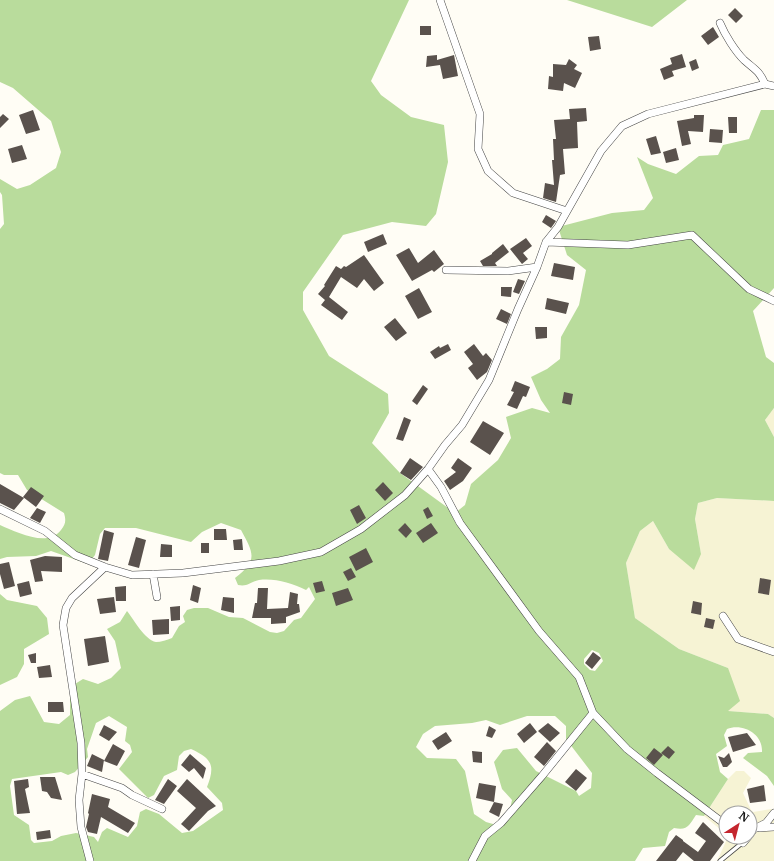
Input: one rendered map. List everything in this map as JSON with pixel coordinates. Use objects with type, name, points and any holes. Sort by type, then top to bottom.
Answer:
[{"type":"street","points":[[440,0],[480,114],[478,150],[488,171],[513,193],[568,211]]},
{"type":"street","points":[[720,22],[726,36],[744,60],[754,67],[765,84]]},
{"type":"street","points":[[0,509],[45,531],[75,554],[105,567],[132,575],[183,574],[272,562],[321,552],[361,529],[405,495],[428,469],[445,445],[462,425],[489,380],[537,267],[546,242],[568,211],[601,151],[622,126],[648,114],[765,84],[774,86]]},
{"type":"street","points":[[546,242],[628,245],[692,235],[749,289],[774,301]]},
{"type":"street","points":[[446,270],[508,271],[537,267]]},
{"type":"street","points":[[428,469],[441,487],[460,523],[540,631],[579,677],[593,713],[627,749],[718,818]]},
{"type":"street","points":[[90,861],[81,826],[79,800],[82,774],[81,743],[63,625],[66,608],[69,603],[105,567]]},
{"type":"street","points":[[153,574],[156,597]]},
{"type":"street","points":[[723,616],[738,638],[774,652]]},
{"type":"street","points":[[472,861],[485,836],[501,823],[542,776],[593,713]]},
{"type":"street","points":[[82,774],[122,788],[132,795],[162,809]]},
{"type":"street","points":[[758,828],[766,823],[774,813]]},
{"type":"street","points":[[758,831],[774,827]]},
{"type":"lane","points":[[720,861],[737,845]]},
{"type":"shaded area","points":[[774,408],[774,437],[765,420]]},
{"type":"shaded area","points":[[717,498],[774,501],[774,718],[768,714],[727,711],[728,668],[679,649],[635,618],[626,563],[640,531],[653,521],[669,549],[701,554],[695,519],[698,503]]},
{"type":"shaded area","points":[[736,771],[744,771],[751,778],[743,793],[749,805],[718,805],[718,827],[704,816],[728,779]]},
{"type":"shaded area","points":[[771,809],[774,810],[774,861],[717,861],[724,845],[758,845],[758,811]]},
{"type":"green space","points":[[0,0],[409,0],[371,81],[381,95],[411,117],[444,125],[448,162],[436,214],[426,226],[392,222],[343,235],[303,292],[303,310],[329,356],[388,394],[389,413],[372,443],[400,473],[455,513],[465,505],[471,484],[498,460],[511,438],[506,417],[532,408],[550,413],[541,400],[531,377],[547,369],[560,359],[561,337],[579,305],[586,270],[567,255],[558,227],[612,213],[644,210],[653,198],[637,157],[648,164],[676,174],[699,156],[718,155],[723,145],[749,139],[761,110],[774,110],[774,288],[753,311],[766,357],[774,363],[774,408],[765,420],[774,437],[774,501],[717,498],[698,503],[695,519],[701,554],[694,570],[669,549],[653,521],[640,531],[626,563],[635,618],[679,649],[728,668],[740,701],[728,711],[768,714],[774,718],[774,786],[767,776],[743,758],[748,753],[762,752],[756,735],[745,729],[733,728],[727,729],[724,735],[727,746],[716,754],[720,772],[728,779],[704,816],[696,815],[690,824],[685,828],[674,828],[669,832],[665,846],[643,848],[635,861],[0,861],[0,711],[15,700],[30,696],[44,722],[59,724],[70,715],[70,687],[83,679],[98,684],[111,678],[121,668],[115,641],[107,629],[120,622],[127,611],[148,638],[158,642],[172,638],[179,626],[185,622],[183,616],[187,610],[194,608],[208,608],[229,617],[243,618],[270,632],[277,633],[284,631],[294,620],[301,618],[315,599],[309,587],[306,590],[277,580],[259,580],[247,585],[238,585],[235,578],[242,572],[250,561],[252,556],[251,551],[241,530],[221,523],[202,532],[191,542],[136,528],[105,528],[100,534],[95,555],[88,564],[51,551],[36,556],[7,557],[0,559],[0,525],[32,537],[48,538],[61,530],[65,524],[65,520],[64,513],[27,490],[18,475],[4,475],[0,473],[0,229],[4,224],[0,179],[17,189],[30,185],[56,168],[61,152],[51,121],[13,88],[0,82]],"holes":[[[592,650],[599,653],[603,661],[595,671],[590,670],[584,664],[584,659]],[[109,716],[127,727],[125,741],[130,745],[132,752],[119,769],[148,798],[154,795],[164,776],[177,770],[179,756],[184,751],[191,749],[204,756],[208,760],[211,768],[210,780],[207,787],[222,803],[223,810],[193,831],[182,833],[159,814],[146,809],[140,812],[137,826],[128,837],[107,828],[102,832],[98,842],[94,837],[76,833],[61,836],[52,841],[34,843],[31,840],[29,825],[14,815],[10,786],[12,779],[61,772],[68,775],[75,772],[88,757],[87,749],[96,723]],[[527,716],[555,716],[566,726],[566,739],[592,773],[591,788],[579,796],[576,791],[536,771],[517,748],[503,750],[494,762],[502,789],[512,800],[509,814],[500,826],[486,822],[474,814],[465,771],[456,759],[427,758],[416,747],[423,734],[435,726],[472,723],[486,720],[500,725]]]},
{"type":"green space","points":[[567,0],[687,0],[652,27]]},
{"type":"green space","points":[[0,594],[7,600],[37,606],[47,618],[49,634],[24,649],[24,664],[17,677],[0,685]]},
{"type":"building","points":[[735,8],[743,16],[736,23],[728,15]]},
{"type":"building","points":[[420,26],[431,26],[431,35],[420,35]]},
{"type":"building","points":[[713,27],[719,37],[708,45],[701,36]]},
{"type":"building","points":[[599,36],[601,49],[590,51],[588,37]]},
{"type":"building","points":[[682,54],[686,67],[672,71],[674,76],[664,80],[660,69],[672,64],[670,58]]},
{"type":"building","points":[[437,55],[437,60],[454,55],[458,76],[443,79],[440,65],[426,67],[427,56]]},
{"type":"building","points":[[569,59],[577,65],[574,69],[582,73],[575,88],[564,83],[563,91],[548,89],[549,76],[553,77],[553,64],[566,65]]},
{"type":"building","points":[[696,59],[699,68],[692,71],[689,62]]},
{"type":"building","points":[[586,108],[587,121],[577,122],[578,148],[563,149],[565,174],[560,175],[556,202],[543,198],[545,183],[554,185],[552,160],[554,160],[553,139],[556,139],[554,120],[570,119],[569,109]]},
{"type":"building","points":[[33,110],[40,130],[26,134],[19,115]]},
{"type":"building","points":[[3,114],[9,119],[0,128],[0,117]]},
{"type":"building","points":[[694,115],[704,115],[703,132],[688,131],[691,144],[682,146],[677,121],[694,118]]},
{"type":"building","points":[[728,117],[737,117],[737,133],[729,133]]},
{"type":"building","points":[[710,129],[723,130],[722,143],[709,142]]},
{"type":"building","points":[[656,136],[661,153],[651,155],[646,139]]},
{"type":"building","points":[[22,145],[27,159],[12,163],[8,149]]},
{"type":"building","points":[[676,148],[679,160],[666,163],[663,152]]},
{"type":"building","points":[[546,215],[556,221],[551,228],[542,222]]},
{"type":"building","points":[[383,234],[387,244],[368,252],[364,242]]},
{"type":"building","points":[[526,238],[532,246],[523,253],[528,259],[522,264],[510,249]]},
{"type":"building","points":[[503,244],[509,252],[495,263],[497,266],[483,266],[480,261],[492,254]]},
{"type":"building","points":[[409,248],[418,263],[434,250],[444,264],[434,272],[432,270],[412,281],[396,255]]},
{"type":"building","points":[[364,255],[384,283],[374,291],[364,279],[357,288],[341,277],[329,297],[348,312],[342,320],[321,305],[325,300],[318,294],[325,286],[324,285],[336,266],[341,269]]},
{"type":"building","points":[[554,263],[575,267],[573,280],[551,276]]},
{"type":"building","points":[[518,279],[525,281],[519,294],[513,292]]},
{"type":"building","points":[[501,287],[512,287],[511,297],[501,296]]},
{"type":"building","points":[[419,288],[432,312],[418,319],[405,296]]},
{"type":"building","points":[[547,298],[569,303],[566,314],[545,309]]},
{"type":"building","points":[[501,309],[511,314],[507,324],[496,319]]},
{"type":"building","points":[[395,318],[407,333],[396,341],[384,327]]},
{"type":"building","points":[[535,327],[547,327],[547,338],[536,339]]},
{"type":"building","points":[[448,344],[451,350],[435,359],[430,352],[439,346],[440,348]]},
{"type":"building","points":[[474,344],[483,356],[486,353],[492,360],[487,372],[477,380],[468,368],[473,364],[464,352]]},
{"type":"building","points":[[515,381],[530,387],[526,397],[523,396],[517,409],[507,405],[514,392],[511,391]]},
{"type":"building","points":[[423,385],[428,389],[417,405],[412,401]]},
{"type":"building","points":[[564,392],[573,394],[571,405],[562,403]]},
{"type":"building","points":[[404,417],[411,420],[403,441],[396,439]]},
{"type":"building","points":[[483,421],[504,433],[490,455],[470,442]]},
{"type":"building","points":[[410,458],[423,467],[411,480],[400,473]]},
{"type":"building","points":[[458,458],[472,468],[463,481],[450,490],[444,481],[456,472],[451,468]]},
{"type":"building","points":[[383,482],[393,493],[385,501],[375,490]]},
{"type":"building","points":[[0,484],[24,498],[14,510],[0,503]]},
{"type":"building","points":[[31,487],[44,496],[36,507],[23,497]]},
{"type":"building","points":[[359,505],[366,518],[357,524],[350,510]]},
{"type":"building","points":[[428,507],[433,516],[427,519],[423,510]]},
{"type":"building","points":[[37,508],[46,512],[40,523],[30,518]]},
{"type":"building","points":[[405,523],[412,531],[406,538],[398,530]]},
{"type":"building","points":[[431,523],[438,533],[423,543],[416,533]]},
{"type":"building","points":[[214,529],[226,529],[227,540],[214,540]]},
{"type":"building","points":[[104,530],[114,533],[108,561],[98,559]]},
{"type":"building","points":[[136,537],[146,540],[139,568],[128,565]]},
{"type":"building","points":[[242,539],[243,550],[234,550],[233,540]]},
{"type":"building","points":[[201,543],[209,543],[209,553],[201,553]]},
{"type":"building","points":[[161,544],[172,545],[172,557],[160,557]]},
{"type":"building","points":[[366,548],[373,562],[356,571],[349,557]]},
{"type":"building","points":[[45,556],[62,557],[62,572],[41,571],[43,581],[35,582],[30,560]]},
{"type":"building","points":[[9,562],[15,586],[4,589],[0,574],[0,564]]},
{"type":"building","points":[[351,568],[356,577],[348,581],[343,572]]},
{"type":"building","points":[[760,578],[771,580],[769,595],[758,593]]},
{"type":"building","points":[[29,581],[32,594],[20,597],[17,584]]},
{"type":"building","points":[[322,581],[325,591],[316,593],[313,583]]},
{"type":"building","points":[[193,585],[201,588],[198,603],[190,600]]},
{"type":"building","points":[[126,586],[126,601],[116,601],[115,587]]},
{"type":"building","points":[[258,588],[268,588],[267,609],[288,608],[290,592],[298,594],[297,604],[299,604],[300,612],[286,617],[286,623],[271,624],[271,618],[252,618],[255,603],[257,603]]},
{"type":"building","points":[[348,588],[353,600],[336,606],[332,593]]},
{"type":"building","points":[[114,597],[116,612],[100,614],[97,599]]},
{"type":"building","points":[[223,597],[234,598],[234,613],[221,610]]},
{"type":"building","points":[[693,601],[702,603],[701,615],[691,613]]},
{"type":"building","points":[[180,606],[180,620],[171,621],[170,607]]},
{"type":"building","points":[[706,618],[715,620],[713,629],[704,627]]},
{"type":"building","points":[[169,619],[169,634],[153,635],[152,620]]},
{"type":"building","points":[[105,636],[109,662],[88,666],[84,639]]},
{"type":"building","points":[[593,652],[601,658],[592,669],[585,663]]},
{"type":"building","points":[[36,653],[36,663],[31,663],[28,655]]},
{"type":"building","points":[[50,665],[52,677],[39,678],[37,667]]},
{"type":"building","points":[[48,702],[63,702],[64,712],[48,712]]},
{"type":"building","points":[[530,723],[537,732],[524,743],[517,734]]},
{"type":"building","points":[[548,723],[560,733],[550,742],[538,731]]},
{"type":"building","points":[[104,725],[117,732],[109,741],[99,735]]},
{"type":"building","points":[[489,726],[496,730],[492,738],[486,736]]},
{"type":"building","points":[[446,732],[452,741],[438,750],[432,741]]},
{"type":"building","points":[[747,733],[756,745],[733,752],[728,737]]},
{"type":"building","points":[[547,742],[556,751],[544,766],[534,757]]},
{"type":"building","points":[[113,744],[125,751],[117,766],[104,761]]},
{"type":"building","points":[[668,746],[675,752],[669,759],[661,753]]},
{"type":"building","points":[[654,748],[663,755],[654,765],[646,758]]},
{"type":"building","points":[[472,751],[482,752],[482,763],[473,762]]},
{"type":"building","points":[[729,753],[732,762],[727,767],[723,767],[718,756],[724,758]]},
{"type":"building","points":[[92,754],[104,760],[102,772],[87,766]]},
{"type":"building","points":[[190,754],[206,768],[203,779],[194,768],[189,772],[181,765]]},
{"type":"building","points":[[576,769],[587,778],[576,791],[565,782]]},
{"type":"building","points":[[40,777],[55,777],[62,800],[51,798],[47,792],[42,791]]},
{"type":"building","points":[[28,779],[29,787],[25,789],[30,813],[17,814],[14,781]]},
{"type":"building","points":[[168,779],[177,786],[164,804],[155,800]]},
{"type":"building","points":[[187,779],[216,806],[208,811],[189,831],[181,824],[196,808],[177,791]]},
{"type":"building","points":[[479,783],[496,786],[494,802],[476,798]]},
{"type":"building","points":[[764,785],[766,801],[750,803],[747,789]]},
{"type":"building","points":[[92,794],[110,799],[108,807],[135,823],[128,833],[101,817],[97,834],[88,832],[86,827]]},
{"type":"building","points":[[494,802],[503,804],[499,817],[489,812]]},
{"type":"building","points":[[703,822],[718,836],[718,845],[722,845],[710,861],[694,861],[683,852],[676,861],[656,861],[676,835],[698,852],[706,841],[695,833]]},
{"type":"building","points":[[50,830],[51,838],[37,840],[36,832]]}]
